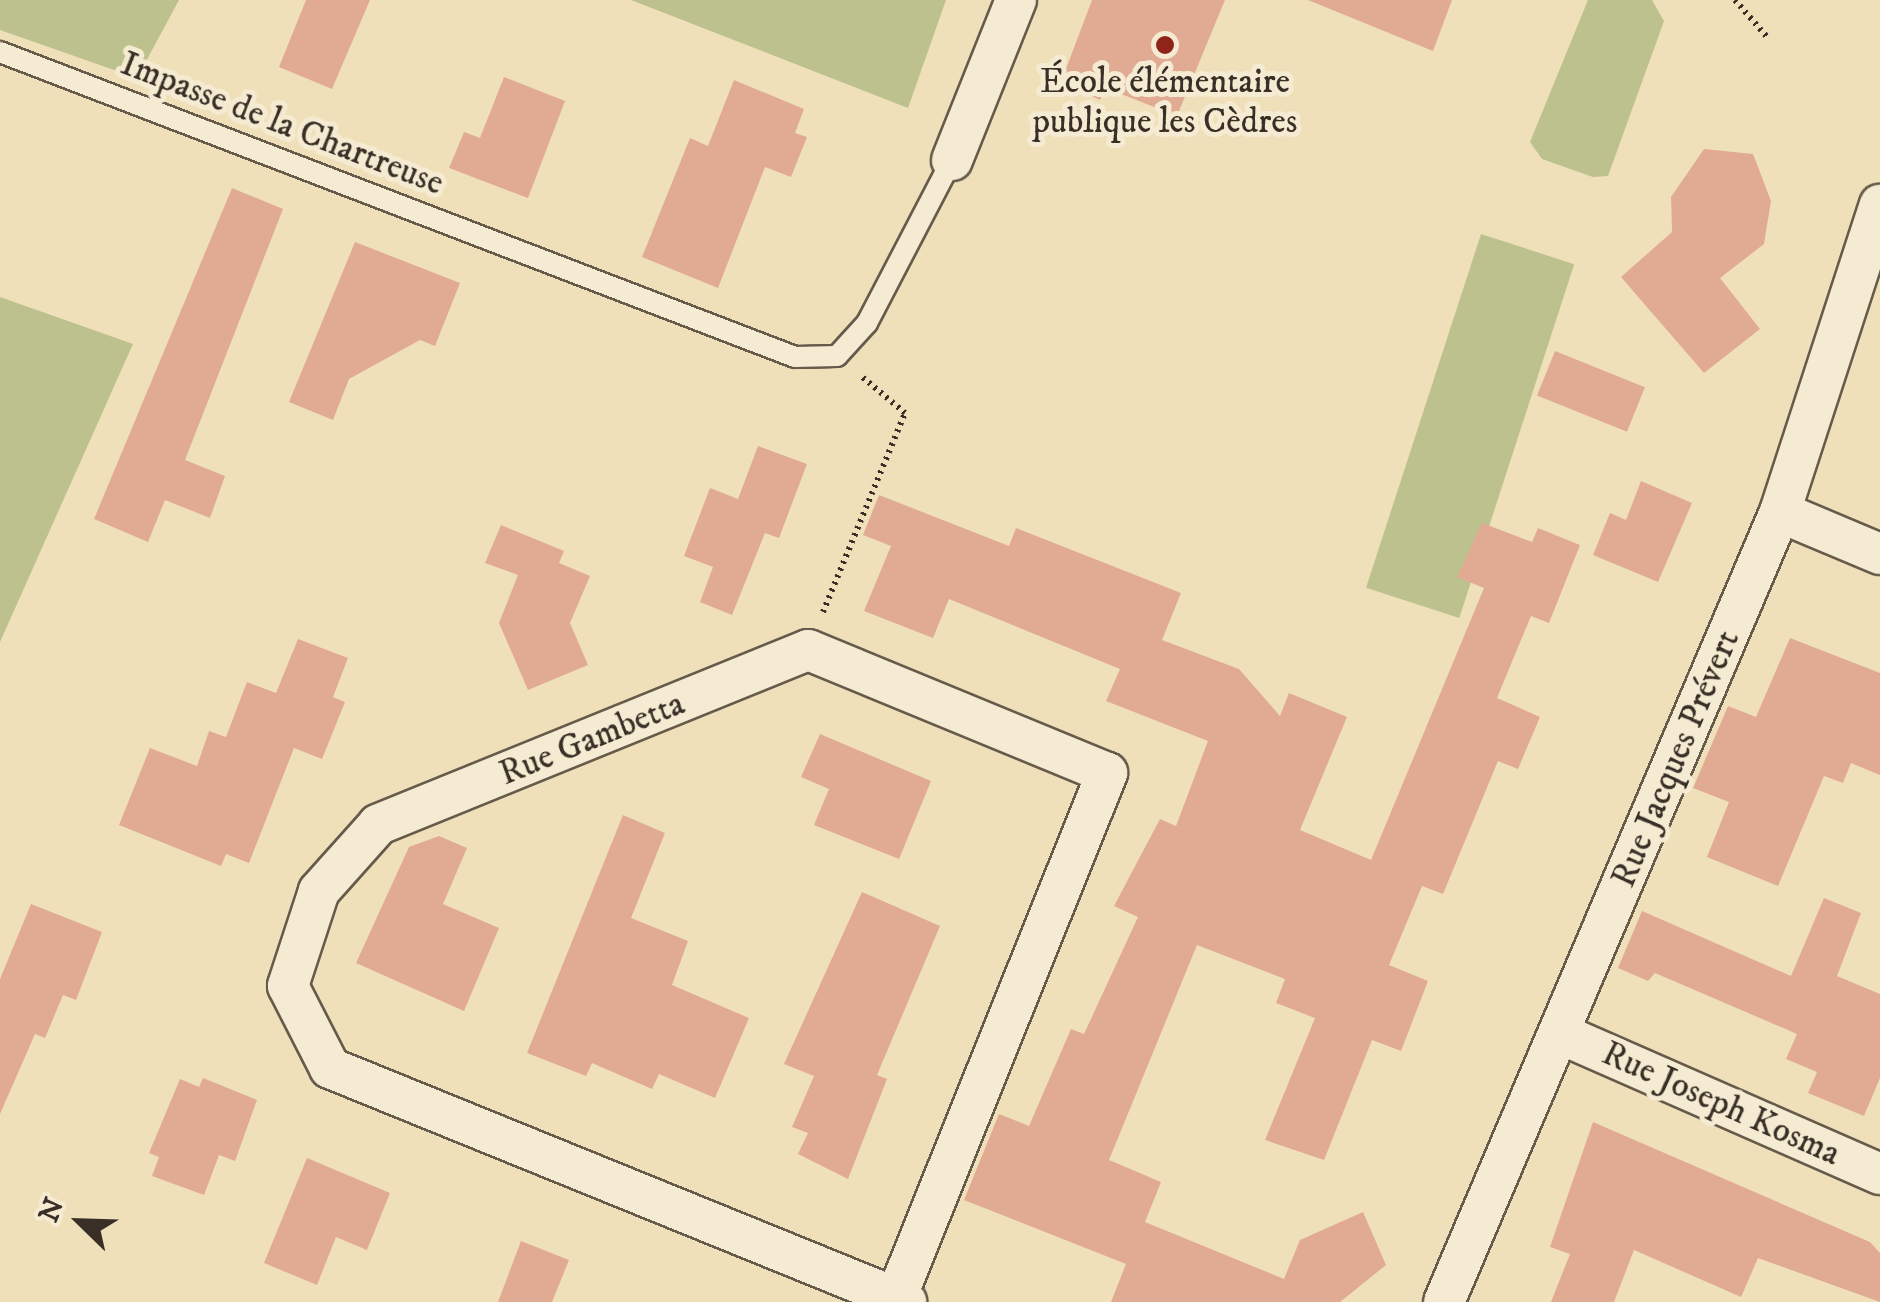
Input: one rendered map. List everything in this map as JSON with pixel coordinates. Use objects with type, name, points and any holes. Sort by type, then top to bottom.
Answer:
[{"type":"street","points":[[952,160],[1016,0]]},
{"type":"street","name":"Rue Jacques Prévert","points":[[1444,1302],[1780,512],[1880,206]]},
{"type":"street","points":[[1780,512],[1880,554]]},
{"type":"street","name":"Rue Gambetta","points":[[808,650],[1108,774],[901,1300],[330,1068],[288,986],[319,890],[378,826],[808,650]]},
{"type":"street","name":"Rue Joseph Kosma","points":[[1561,1034],[1880,1174]]},
{"type":"lane","name":"Impasse de la Chartreuse","points":[[0,52],[542,257],[761,350],[837,356]]},
{"type":"lane","points":[[837,356],[867,322],[952,160]]},
{"type":"path","points":[[1735,0],[1767,37]]},
{"type":"path","points":[[808,650],[905,413],[837,356]]},
{"type":"green space","points":[[0,0],[179,0],[137,78],[0,30]]},
{"type":"green space","points":[[631,0],[946,0],[908,108]]},
{"type":"green space","points":[[1588,0],[1652,0],[1664,21],[1608,176],[1593,177],[1542,159],[1530,142]]},
{"type":"green space","points":[[1481,234],[1574,264],[1459,618],[1366,588]]},
{"type":"green space","points":[[0,297],[133,344],[0,642]]},
{"type":"building","points":[[306,0],[370,0],[332,89],[279,67]]},
{"type":"building","points":[[1092,0],[1225,0],[1177,116],[1106,88],[1100,100],[1061,82]]},
{"type":"building","points":[[1308,0],[1452,0],[1433,51]]},
{"type":"building","points":[[504,77],[565,101],[528,198],[449,168],[464,132],[480,138]]},
{"type":"building","points":[[734,80],[804,109],[795,133],[807,137],[791,177],[765,167],[718,288],[642,257],[690,138],[708,146]]},
{"type":"building","points":[[1704,149],[1753,154],[1771,201],[1764,244],[1720,278],[1760,329],[1704,373],[1621,277],[1672,232],[1671,197]]},
{"type":"building","points":[[232,188],[283,209],[185,460],[225,476],[210,518],[165,500],[148,542],[94,519]]},
{"type":"building","points":[[355,242],[460,283],[435,346],[420,340],[349,379],[333,420],[289,402]]},
{"type":"building","points":[[1555,351],[1645,387],[1627,432],[1537,396]]},
{"type":"building","points":[[758,446],[807,464],[779,538],[765,533],[732,615],[700,602],[713,567],[684,556],[710,488],[738,499]]},
{"type":"building","points":[[1641,481],[1692,503],[1658,582],[1593,555],[1610,513],[1626,520]]},
{"type":"building","points":[[879,495],[1009,546],[1016,528],[1181,593],[1162,640],[1239,669],[1280,716],[1289,693],[1347,717],[1300,830],[1371,860],[1484,588],[1457,577],[1482,523],[1532,542],[1538,528],[1580,545],[1549,623],[1531,616],[1497,698],[1540,717],[1518,769],[1498,761],[1443,894],[1422,886],[1389,965],[1428,981],[1401,1051],[1372,1040],[1324,1160],[1265,1140],[1315,1018],[1276,1003],[1285,979],[1197,945],[1109,1160],[1161,1182],[1145,1222],[1284,1279],[1300,1240],[1363,1212],[1386,1265],[1340,1302],[1111,1302],[1126,1264],[964,1200],[999,1114],[1029,1126],[1071,1029],[1084,1034],[1138,917],[1114,906],[1160,819],[1176,826],[1208,741],[1106,701],[1120,669],[949,599],[933,638],[864,611],[891,546],[863,535]]},
{"type":"building","points":[[501,525],[564,551],[559,563],[590,576],[570,623],[588,665],[528,690],[499,623],[518,575],[485,563]]},
{"type":"building","points":[[1790,638],[1880,673],[1880,775],[1851,763],[1843,783],[1824,776],[1778,886],[1707,857],[1729,802],[1693,788],[1728,706],[1756,717]]},
{"type":"building","points":[[298,639],[348,658],[333,697],[345,702],[322,759],[294,748],[249,863],[226,854],[221,866],[119,825],[150,748],[197,766],[209,731],[226,737],[247,682],[276,693]]},
{"type":"building","points":[[820,734],[931,781],[899,859],[814,825],[829,789],[801,777]]},
{"type":"building","points":[[623,815],[665,833],[631,918],[688,941],[672,985],[749,1018],[715,1098],[659,1074],[652,1089],[592,1063],[586,1076],[527,1053]]},
{"type":"building","points":[[439,836],[467,848],[443,904],[499,928],[464,1011],[356,963],[409,847]]},
{"type":"building","points":[[862,892],[940,926],[877,1075],[887,1079],[848,1179],[798,1154],[808,1133],[792,1127],[814,1076],[784,1064]]},
{"type":"building","points":[[1824,898],[1861,913],[1837,976],[1880,994],[1880,1078],[1864,1116],[1808,1093],[1817,1072],[1786,1059],[1797,1034],[1655,973],[1648,981],[1618,968],[1642,911],[1791,976]]},
{"type":"building","points":[[31,904],[102,932],[76,1000],[63,995],[45,1038],[35,1034],[0,1114],[0,979]]},
{"type":"building","points":[[203,1078],[257,1100],[235,1161],[219,1155],[204,1195],[152,1176],[159,1157],[149,1153],[180,1079],[199,1087]]},
{"type":"building","points":[[1593,1122],[1870,1242],[1880,1253],[1880,1302],[1758,1258],[1741,1297],[1634,1250],[1614,1302],[1551,1302],[1570,1254],[1550,1247]]},
{"type":"building","points":[[307,1158],[390,1193],[367,1250],[336,1237],[317,1285],[264,1263]]},
{"type":"building","points":[[521,1241],[569,1260],[552,1302],[498,1302]]},
{"type":"place","name":"École élémentaire publique les Cèdres","points":[[1165,45]]}]
